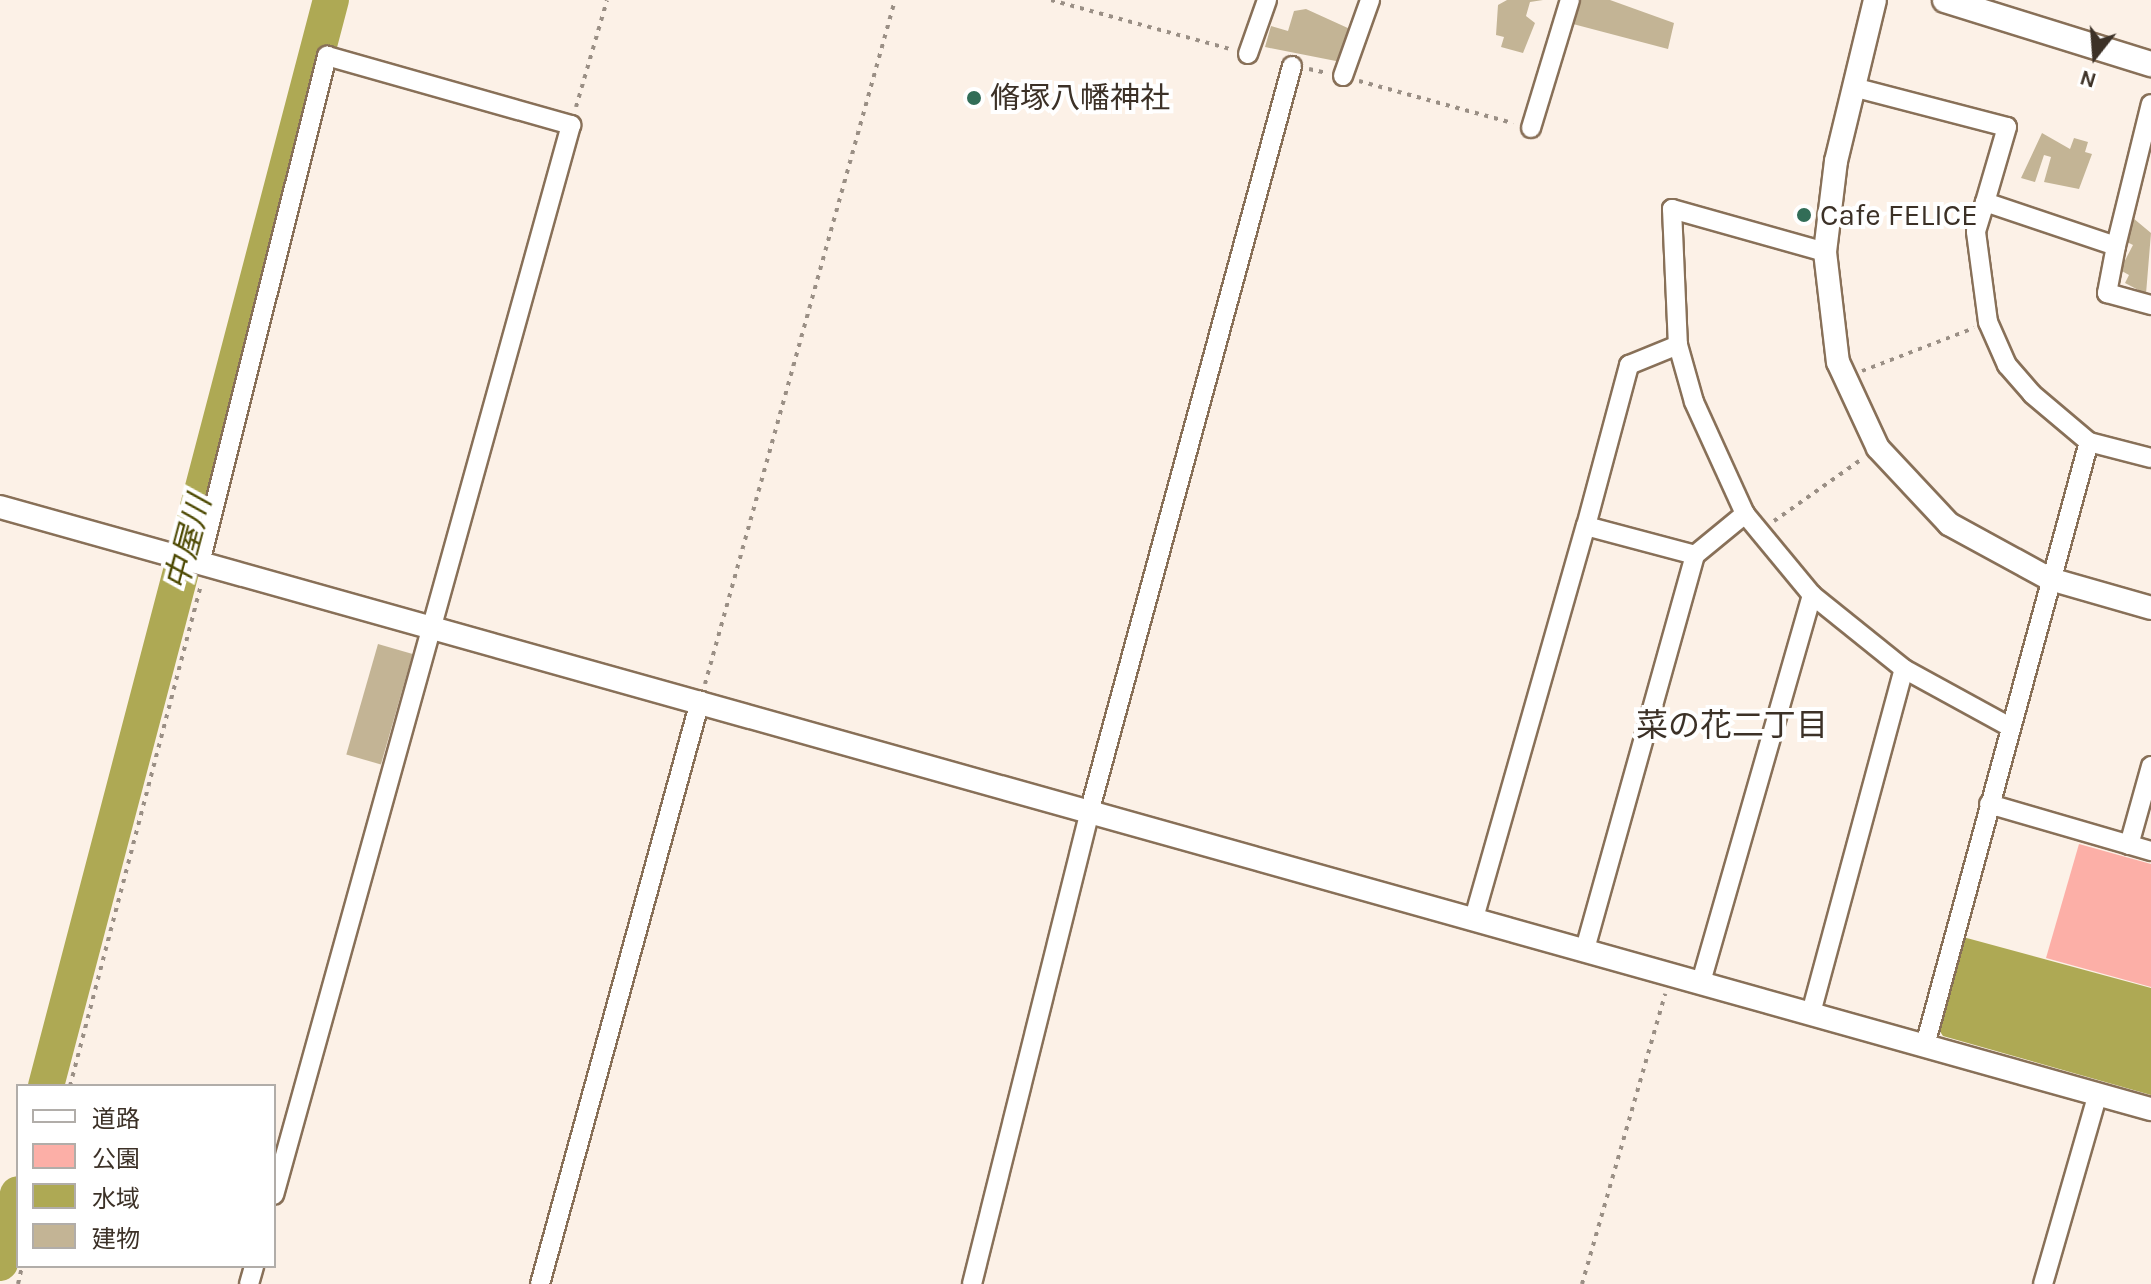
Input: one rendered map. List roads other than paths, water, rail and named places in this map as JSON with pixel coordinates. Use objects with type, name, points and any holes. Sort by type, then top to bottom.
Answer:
[{"type":"main road","points":[[1945,0],[2151,64]]},
{"type":"street","points":[[1248,54],[1267,0]]},
{"type":"street","points":[[1343,76],[1370,0]]},
{"type":"street","points":[[1531,128],[1570,0]]},
{"type":"street","points":[[1875,0],[1853,87],[1825,252],[1845,377],[1878,448],[1949,524],[2050,579],[2151,608]]},
{"type":"street","points":[[199,562],[327,56],[571,125],[276,1188]]},
{"type":"street","points":[[972,1284],[1090,809],[1292,66]]},
{"type":"street","points":[[1853,87],[2007,127],[1976,232],[1988,322],[2007,365],[2032,394],[2089,442],[2151,458]]},
{"type":"street","points":[[2151,104],[2107,293],[2151,305]]},
{"type":"street","points":[[1985,202],[2116,246]]},
{"type":"street","points":[[1825,252],[1672,209],[1678,345],[1694,402],[1745,514],[1812,595],[1904,669],[2010,727]]},
{"type":"street","points":[[1474,918],[1629,365],[1678,345]]},
{"type":"street","points":[[1925,1045],[2089,442]]},
{"type":"street","points":[[0,507],[434,625],[2151,1109]]},
{"type":"street","points":[[1585,949],[1695,555],[1745,514]]},
{"type":"street","points":[[1586,526],[1695,555]]},
{"type":"street","points":[[1701,982],[1812,595]]},
{"type":"street","points":[[1811,1013],[1904,669]]},
{"type":"street","points":[[540,1284],[700,701]]},
{"type":"street","points":[[2129,845],[2151,766]]},
{"type":"street","points":[[1989,804],[2151,851]]},
{"type":"street","points":[[2043,1284],[2098,1094]]},
{"type":"water","points":[[1963,937],[2151,988],[2151,1095],[1943,1036],[1937,1027]]},
{"type":"waterway","name":"中屋川","points":[[47,1084],[331,0]]},
{"type":"waterway","name":"中屋川","points":[[0,1263],[16,1202]]},
{"type":"place","name":"脩塚八幡神社","points":[[974,98]]},
{"type":"place","name":"Cafe FELICE","points":[[1804,215]]},
{"type":"district","name":"菜の花二丁目","points":[[1732,726]]}]
